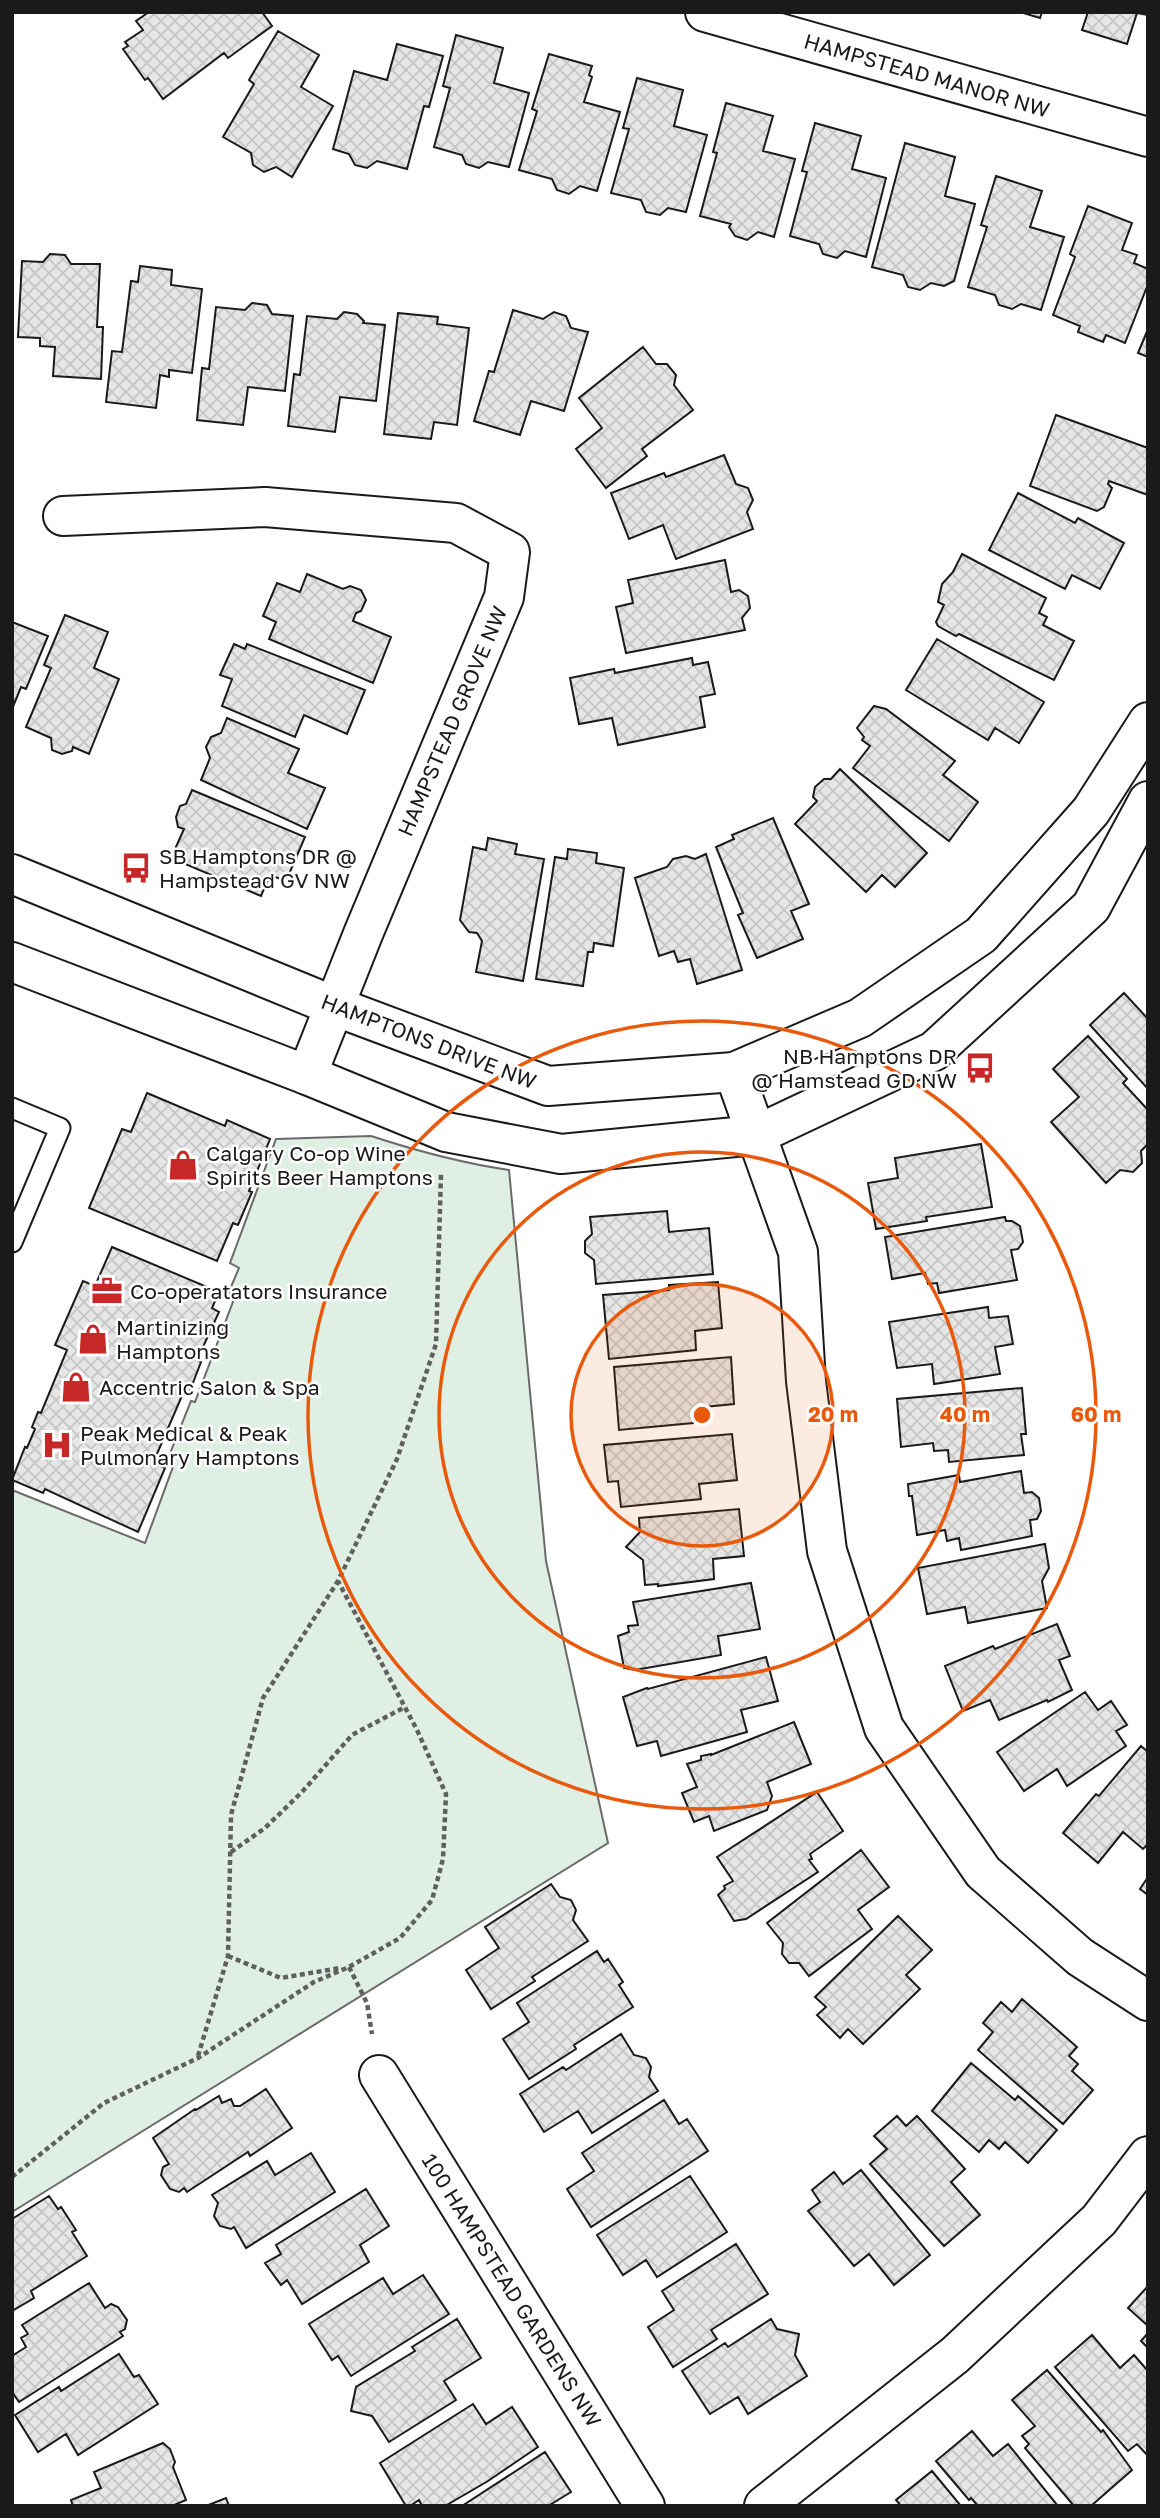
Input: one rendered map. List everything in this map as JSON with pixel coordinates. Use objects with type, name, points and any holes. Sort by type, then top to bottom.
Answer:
[{"type":"street","name":"HAMPSTEAD MANOR NW","points":[[705,12],[1148,137]]},
{"type":"street","name":"HAMPSTEAD GROVE NW","points":[[63,516],[265,507],[456,523],[510,552],[504,597],[307,1075]]},
{"type":"street","name":"HAMPTONS DRIVE NW","points":[[12,874],[334,1006],[548,1086],[734,1072],[860,1018],[981,935],[1091,811],[1148,722]]},
{"type":"street","points":[[12,962],[307,1075],[446,1132],[561,1154],[756,1135],[933,1051],[1091,907],[1148,801]]},
{"type":"street","points":[[734,1072],[798,1252],[806,1381],[827,1551],[884,1728],[983,1872],[1080,1957],[1148,2001]]},
{"type":"street","name":"100 HAMPSTEAD GARDENS NW","points":[[379,2075],[645,2506]]},
{"type":"street","points":[[764,2506],[955,2355],[1099,2220],[1148,2156]]},
{"type":"lane","points":[[12,1108],[60,1128],[12,1242]]},
{"type":"path","points":[[198,2058],[228,1956],[231,1815],[263,1698],[338,1580],[397,1459],[436,1344],[441,1169],[446,1132]]},
{"type":"path","points":[[12,2177],[104,2103],[198,2058],[314,1982],[349,1967],[400,1938],[432,1900],[443,1859],[446,1794],[405,1707],[338,1580]]},
{"type":"path","points":[[231,1852],[265,1828],[302,1792],[352,1735],[405,1707]]},
{"type":"path","points":[[228,1956],[281,1978],[349,1967]]},
{"type":"path","points":[[349,1967],[367,2003],[379,2075]]},
{"type":"green space","points":[[371,1136],[439,1156],[509,1170],[546,1561],[608,1843],[12,2212],[12,1490],[145,1543],[174,1464],[167,1461],[191,1401],[195,1402],[234,1299],[228,1294],[239,1268],[230,1263],[276,1139]]},
{"type":"building","points":[[149,12],[262,12],[272,26],[228,58],[224,53],[163,99],[148,78],[145,80],[123,49],[128,46],[125,42],[143,30],[136,21]]},
{"type":"building","points":[[1020,12],[1042,12],[1040,18]]},
{"type":"building","points":[[1088,12],[1148,12],[1148,15],[1137,13],[1127,44],[1082,30]]},
{"type":"building","points":[[278,31],[319,55],[301,87],[333,106],[292,177],[276,167],[264,172],[253,165],[251,153],[223,137],[254,84],[249,80]]},
{"type":"building","points":[[456,35],[503,48],[494,83],[529,93],[509,167],[488,162],[479,168],[466,164],[462,155],[434,147],[450,88],[443,86]]},
{"type":"building","points":[[397,44],[443,56],[429,107],[424,106],[407,169],[377,161],[367,168],[355,165],[349,154],[333,149],[354,71],[387,80]]},
{"type":"building","points":[[549,54],[592,66],[589,75],[592,77],[584,102],[620,112],[597,191],[580,186],[569,194],[557,190],[552,179],[519,170],[537,111],[532,109]]},
{"type":"building","points":[[637,78],[683,90],[674,126],[707,135],[686,212],[668,208],[660,215],[646,212],[641,200],[611,193],[629,129],[623,128]]},
{"type":"building","points":[[726,103],[773,116],[763,151],[795,159],[774,237],[758,232],[747,240],[735,236],[729,227],[731,224],[700,216],[717,153],[713,152]]},
{"type":"building","points":[[815,123],[861,136],[852,169],[886,178],[866,257],[845,251],[837,258],[823,254],[819,244],[790,236],[807,172],[802,171]]},
{"type":"building","points":[[905,143],[955,157],[945,196],[975,204],[954,281],[944,286],[931,283],[920,290],[908,287],[903,275],[872,267]]},
{"type":"building","points":[[996,176],[1042,191],[1030,227],[1064,237],[1041,310],[1021,304],[1012,309],[999,305],[995,295],[968,287],[987,227],[981,225]]},
{"type":"building","points":[[1088,206],[1132,223],[1122,250],[1137,255],[1134,263],[1148,269],[1148,284],[1125,343],[1106,335],[1103,342],[1078,332],[1080,326],[1053,315],[1075,257],[1070,254]]},
{"type":"building","points":[[50,254],[65,255],[71,264],[100,264],[97,327],[103,327],[101,379],[53,376],[55,347],[40,346],[40,338],[18,337],[22,261],[43,262]]},
{"type":"building","points":[[140,266],[172,270],[171,285],[202,289],[192,373],[169,370],[169,377],[160,375],[156,408],[106,402],[112,351],[122,352],[131,281],[138,282]]},
{"type":"building","points":[[252,303],[267,305],[272,314],[293,316],[285,391],[248,387],[243,425],[197,420],[202,368],[209,369],[216,307],[245,310]]},
{"type":"building","points":[[513,310],[543,319],[554,312],[566,316],[571,328],[588,332],[564,411],[531,401],[520,435],[474,421],[489,371],[494,372]]},
{"type":"building","points":[[344,312],[357,314],[363,323],[385,325],[376,401],[340,397],[335,432],[288,426],[294,374],[300,375],[307,316],[337,319]]},
{"type":"building","points":[[398,313],[438,317],[437,324],[469,328],[457,425],[434,422],[431,439],[384,434]]},
{"type":"building","points":[[1148,329],[1148,357],[1138,353]]},
{"type":"building","points":[[643,347],[656,364],[667,364],[676,375],[674,385],[693,410],[642,449],[647,456],[606,488],[576,449],[602,428],[579,398]]},
{"type":"building","points":[[1056,415],[1148,448],[1148,495],[1109,481],[1108,484],[1112,488],[1104,507],[1097,511],[1030,486]]},
{"type":"building","points":[[724,455],[736,484],[748,488],[753,500],[747,512],[753,529],[676,559],[663,525],[629,539],[611,493],[664,473],[666,477]]},
{"type":"building","points":[[1018,493],[1075,523],[1078,518],[1124,543],[1100,589],[1072,575],[1065,589],[989,550]]},
{"type":"building","points":[[962,554],[1046,598],[1039,613],[1047,617],[1043,625],[1074,641],[1054,680],[938,626],[936,622],[944,605],[938,602],[942,584],[953,572]]},
{"type":"building","points":[[725,560],[731,592],[739,590],[748,596],[750,608],[742,618],[745,630],[626,653],[616,607],[633,603],[628,580]]},
{"type":"building","points":[[307,574],[343,589],[350,586],[361,590],[366,600],[353,621],[391,637],[373,683],[269,639],[276,622],[263,616],[277,583],[300,592]]},
{"type":"building","points":[[65,615],[108,632],[94,668],[119,679],[89,754],[73,747],[72,751],[62,754],[52,750],[51,738],[26,727],[51,668],[44,665]]},
{"type":"building","points":[[12,622],[48,636],[26,689],[21,687],[12,709]]},
{"type":"building","points":[[937,639],[1044,702],[1019,743],[995,728],[988,740],[906,690]]},
{"type":"building","points":[[234,644],[245,649],[247,644],[365,690],[347,734],[304,715],[295,737],[222,706],[232,679],[220,675]]},
{"type":"building","points":[[692,658],[693,665],[708,662],[715,694],[700,697],[705,727],[618,745],[612,718],[579,724],[570,678],[614,669],[615,673]]},
{"type":"building","points":[[874,706],[886,709],[955,761],[943,775],[978,802],[949,841],[853,768],[870,746],[862,740],[864,737],[857,728]]},
{"type":"building","points":[[227,718],[299,749],[288,773],[325,788],[307,829],[201,780],[210,758],[206,747],[211,737],[221,733]]},
{"type":"building","points":[[840,769],[927,853],[895,887],[882,875],[866,892],[795,824],[817,801],[813,797],[815,787],[824,779],[831,779]]},
{"type":"building","points":[[192,790],[305,837],[286,881],[270,875],[261,896],[171,858],[184,829],[178,827],[176,817],[180,806],[186,804]]},
{"type":"building","points":[[773,818],[809,904],[791,911],[803,939],[757,958],[738,915],[743,913],[716,847],[734,839],[732,835]]},
{"type":"building","points":[[488,838],[517,844],[515,854],[544,859],[523,981],[476,972],[482,941],[477,933],[469,932],[460,920],[473,847],[486,850]]},
{"type":"building","points":[[568,849],[597,853],[596,863],[624,868],[613,946],[594,943],[593,952],[588,952],[583,986],[536,979],[555,857],[567,859]]},
{"type":"building","points":[[706,854],[742,970],[697,984],[690,959],[678,962],[674,951],[659,956],[635,878],[667,867],[673,859],[686,856],[695,859]]},
{"type":"building","points":[[1124,993],[1148,1019],[1148,1089],[1090,1025]]},
{"type":"building","points":[[1088,1036],[1127,1079],[1123,1083],[1148,1110],[1148,1144],[1141,1151],[1142,1163],[1133,1172],[1120,1170],[1106,1183],[1051,1122],[1079,1097],[1053,1069]]},
{"type":"building","name":"Calgary Co-op Wine Spirits Beer Hamptons","points":[[147,1093],[225,1126],[227,1120],[270,1139],[238,1225],[233,1223],[217,1261],[89,1208],[122,1129],[131,1132]]},
{"type":"building","points":[[981,1144],[992,1207],[926,1217],[927,1221],[876,1229],[868,1183],[898,1178],[895,1158]]},
{"type":"building","points":[[667,1211],[669,1232],[709,1228],[713,1274],[596,1284],[594,1260],[585,1253],[585,1241],[592,1234],[590,1217]]},
{"type":"building","points":[[1005,1217],[1006,1221],[1020,1226],[1023,1242],[1018,1249],[1011,1250],[1017,1280],[939,1293],[937,1283],[928,1284],[925,1273],[892,1279],[885,1237]]},
{"type":"building","points":[[112,1247],[219,1292],[212,1308],[219,1312],[197,1360],[201,1362],[189,1393],[184,1391],[153,1463],[165,1468],[138,1532],[45,1489],[43,1493],[12,1480],[35,1429],[32,1427],[38,1412],[41,1413],[67,1350],[55,1345],[83,1281],[95,1286]]},
{"type":"building","points":[[718,1282],[722,1328],[695,1331],[696,1350],[609,1359],[603,1295],[669,1290],[669,1285]]},
{"type":"building","points":[[988,1307],[989,1318],[1008,1316],[1013,1344],[995,1347],[1000,1374],[934,1384],[932,1364],[897,1368],[889,1322]]},
{"type":"building","points":[[731,1357],[734,1404],[704,1407],[704,1422],[619,1430],[614,1367]]},
{"type":"building","points":[[1022,1388],[1026,1434],[1021,1434],[1024,1455],[949,1462],[948,1450],[934,1451],[933,1443],[901,1447],[897,1399]]},
{"type":"building","points":[[732,1434],[737,1480],[699,1484],[701,1499],[621,1507],[618,1481],[608,1482],[604,1445]]},
{"type":"building","points":[[1021,1471],[1024,1493],[1032,1492],[1039,1498],[1041,1511],[1037,1519],[1030,1520],[1032,1536],[961,1550],[959,1538],[947,1541],[945,1530],[917,1535],[908,1484],[959,1475],[960,1482]]},
{"type":"building","points":[[739,1509],[744,1556],[713,1559],[714,1579],[658,1586],[645,1585],[643,1560],[626,1547],[640,1532],[639,1518]]},
{"type":"building","points":[[1045,1544],[1049,1568],[1042,1581],[1047,1608],[968,1623],[965,1607],[927,1614],[918,1568]]},
{"type":"building","points":[[751,1583],[760,1629],[718,1636],[721,1655],[635,1670],[624,1668],[618,1636],[629,1632],[628,1626],[638,1625],[633,1602]]},
{"type":"building","points":[[1057,1624],[1070,1656],[1059,1660],[1072,1690],[999,1720],[990,1700],[963,1711],[945,1666]]},
{"type":"building","points":[[766,1657],[778,1701],[741,1710],[747,1732],[661,1756],[657,1741],[637,1746],[623,1697],[647,1688]]},
{"type":"building","points":[[1085,1692],[1098,1710],[1111,1701],[1127,1725],[1116,1731],[1126,1746],[1067,1786],[1057,1769],[1024,1791],[997,1752]]},
{"type":"building","points":[[794,1722],[811,1764],[767,1782],[772,1796],[767,1810],[714,1831],[709,1816],[694,1822],[682,1793],[697,1787],[687,1764],[701,1760],[701,1756],[711,1755]]},
{"type":"building","points":[[1141,1746],[1148,1752],[1148,1844],[1143,1849],[1123,1832],[1098,1863],[1063,1833],[1096,1794],[1099,1796]]},
{"type":"building","points":[[817,1792],[843,1831],[810,1854],[812,1859],[809,1860],[818,1872],[746,1919],[734,1921],[718,1895],[725,1889],[724,1886],[733,1881],[717,1857]]},
{"type":"building","points":[[861,1850],[889,1887],[858,1910],[872,1929],[809,1976],[799,1963],[789,1963],[782,1954],[783,1943],[767,1923]]},
{"type":"building","points":[[1148,1877],[1148,1895],[1140,1889]]},
{"type":"building","points":[[551,1884],[560,1897],[571,1900],[576,1910],[573,1920],[588,1941],[532,1977],[535,1981],[491,2009],[466,1970],[499,1948],[485,1927]]},
{"type":"building","points":[[898,1916],[932,1950],[906,1975],[920,1989],[863,2044],[848,2029],[840,2038],[817,2015],[826,2007],[815,1997]]},
{"type":"building","points":[[597,1951],[604,1962],[608,1959],[623,1982],[619,1985],[633,2007],[574,2045],[576,2049],[529,2079],[503,2039],[529,2022],[517,2003]]},
{"type":"building","points":[[1022,1999],[1077,2047],[1069,2056],[1078,2064],[1072,2071],[1093,2090],[1063,2124],[978,2050],[993,2032],[983,2023],[1001,2002],[1012,2012]]},
{"type":"building","points":[[621,2034],[634,2055],[646,2058],[651,2067],[649,2077],[658,2091],[592,2133],[578,2111],[544,2132],[520,2094],[563,2067],[566,2070]]},
{"type":"building","points":[[971,2063],[1015,2100],[1018,2096],[1057,2130],[1028,2163],[1005,2142],[999,2149],[989,2140],[979,2152],[932,2111]]},
{"type":"building","points":[[266,2089],[292,2128],[250,2156],[248,2152],[187,2192],[184,2188],[179,2192],[170,2189],[161,2175],[163,2167],[169,2164],[153,2138],[219,2096],[222,2103],[231,2099],[234,2106],[240,2106]]},
{"type":"building","points":[[664,2100],[679,2124],[687,2119],[708,2151],[591,2227],[567,2189],[594,2171],[582,2153]]},
{"type":"building","points":[[897,2116],[906,2126],[917,2116],[965,2169],[951,2182],[980,2215],[944,2246],[870,2164],[887,2149],[874,2136]]},
{"type":"building","points":[[311,2153],[335,2192],[246,2248],[234,2227],[231,2229],[220,2226],[214,2216],[218,2203],[212,2195],[267,2161],[275,2175]]},
{"type":"building","points":[[861,2170],[930,2255],[894,2285],[869,2254],[854,2266],[808,2211],[820,2202],[812,2190],[834,2172],[843,2184]]},
{"type":"building","points":[[690,2176],[727,2232],[657,2277],[646,2260],[623,2275],[597,2235]]},
{"type":"building","points":[[366,2189],[389,2226],[360,2245],[369,2262],[302,2304],[287,2280],[281,2285],[265,2263],[281,2254],[276,2245]]},
{"type":"building","points":[[49,2196],[58,2209],[61,2207],[76,2230],[72,2232],[87,2256],[31,2291],[34,2298],[12,2311],[12,2219]]},
{"type":"building","points":[[736,2244],[768,2294],[711,2330],[717,2339],[673,2367],[648,2327],[674,2310],[662,2291]]},
{"type":"building","points":[[423,2275],[449,2314],[351,2376],[338,2356],[332,2360],[309,2324],[383,2278],[393,2294]]},
{"type":"building","points":[[89,2283],[105,2308],[111,2304],[118,2307],[127,2320],[125,2329],[120,2332],[123,2336],[19,2402],[12,2392],[12,2356],[26,2347],[21,2338],[28,2334],[22,2325]]},
{"type":"building","points":[[1148,2286],[1148,2326],[1128,2308]]},
{"type":"building","points":[[457,2319],[481,2358],[444,2381],[456,2400],[389,2442],[372,2416],[351,2411],[356,2387],[415,2351],[412,2347]]},
{"type":"building","points":[[771,2319],[777,2329],[799,2334],[795,2355],[807,2376],[748,2414],[738,2397],[710,2414],[682,2371],[725,2343],[728,2347]]},
{"type":"building","points":[[1148,2333],[1148,2348],[1141,2341]]},
{"type":"building","points":[[1092,2335],[1120,2368],[1134,2355],[1148,2371],[1148,2456],[1137,2444],[1128,2451],[1055,2367]]},
{"type":"building","points":[[119,2354],[134,2377],[139,2375],[158,2404],[78,2455],[66,2434],[38,2452],[15,2415],[59,2387],[61,2391]]},
{"type":"building","points":[[1047,2370],[1101,2432],[1103,2430],[1132,2470],[1091,2506],[1074,2506],[1025,2448],[1029,2444],[1022,2436],[1035,2426],[1012,2400]]},
{"type":"building","points":[[473,2404],[486,2424],[512,2407],[538,2447],[445,2506],[422,2506],[419,2500],[406,2506],[380,2463]]},
{"type":"building","points":[[972,2431],[993,2456],[1008,2444],[1058,2506],[978,2506],[971,2498],[969,2500],[936,2461]]},
{"type":"building","points":[[163,2443],[170,2449],[175,2462],[173,2467],[186,2500],[172,2506],[73,2506],[71,2500],[101,2488],[94,2472]]},
{"type":"building","points":[[545,2452],[571,2492],[548,2506],[462,2506]]},
{"type":"building","points":[[932,2471],[961,2506],[901,2506],[896,2500]]},
{"type":"building","points":[[226,2498],[229,2506],[206,2506]]},
{"type":"place","name":"SB Hamptons DR @ Hampstead GV NW","points":[[136,868]]},
{"type":"place","name":"NB Hamptons DR @ Hamstead GD NW","points":[[980,1068]]},
{"type":"place","name":"Calgary Co-op Wine Spirits Beer Hamptons","points":[[183,1165]]},
{"type":"place","name":"Co-operatators Insurance","points":[[107,1291]]},
{"type":"place","name":"Martinizing Hamptons","points":[[93,1339]]},
{"type":"place","name":"Accentric Salon & Spa","points":[[76,1387]]},
{"type":"place","name":"Peak Medical & Peak Pulmonary Hamptons","points":[[57,1445]]}]
